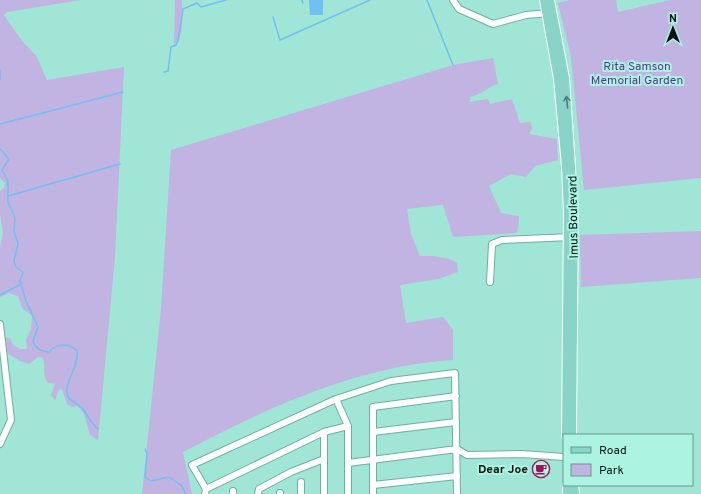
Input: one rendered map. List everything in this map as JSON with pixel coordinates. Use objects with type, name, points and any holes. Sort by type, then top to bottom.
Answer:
[{"type":"main road","name":"Imus Boulevard","points":[[544,0],[550,13]]},
{"type":"main road","name":"Imus Boulevard","points":[[550,0],[550,13],[561,78],[571,237],[572,434]]},
{"type":"main road","name":"Imus Boulevard","points":[[566,434],[571,237]]},
{"type":"street","points":[[453,0],[459,9],[493,24],[526,15],[550,13]]},
{"type":"street","points":[[490,282],[492,244],[502,240],[571,237]]},
{"type":"street","points":[[0,324],[11,420],[0,444]]},
{"type":"street","points":[[348,426],[324,432],[205,492],[192,465],[336,399],[391,381],[455,373],[457,494]]},
{"type":"street","points":[[373,494],[373,407],[456,396]]},
{"type":"street","points":[[336,399],[348,426],[348,494]]},
{"type":"street","points":[[373,432],[456,422]]},
{"type":"street","points":[[324,432],[324,494]]},
{"type":"street","points":[[348,464],[457,449],[467,455],[529,454],[563,457]]},
{"type":"street","points":[[258,494],[259,489],[291,472],[324,459]]},
{"type":"street","points":[[373,485],[457,476]]},
{"type":"street","points":[[301,482],[301,494]]},
{"type":"green space","points":[[0,0],[81,0],[7,12],[4,15],[22,41],[37,57],[47,80],[124,67],[115,257],[98,440],[90,435],[84,414],[78,406],[72,407],[67,404],[62,389],[59,390],[55,400],[51,395],[55,384],[47,382],[43,358],[38,357],[29,364],[20,361],[5,352],[4,338],[10,338],[13,345],[20,349],[27,349],[26,340],[31,329],[32,316],[22,308],[18,296],[9,293],[0,297],[0,247],[3,233],[0,214],[0,191],[4,188],[5,183],[0,178]]},
{"type":"green space","points":[[175,0],[182,0],[182,17],[180,36],[174,45]]},
{"type":"green space","name":"Rita Samson Memorial Garden","points":[[570,0],[616,0],[618,12],[670,0],[701,0],[701,178],[584,190],[571,57],[558,3]]},
{"type":"green space","points":[[493,58],[498,84],[470,97],[470,102],[488,99],[490,104],[512,99],[520,123],[531,122],[532,129],[529,134],[557,139],[558,160],[535,166],[526,177],[511,174],[489,186],[501,213],[519,216],[518,231],[516,233],[453,237],[443,205],[407,209],[411,234],[420,256],[449,259],[457,263],[458,272],[438,279],[400,285],[406,323],[443,317],[453,330],[453,360],[417,364],[382,371],[348,380],[280,405],[183,452],[192,494],[142,494],[161,309],[171,150],[453,65]]},
{"type":"green space","points":[[701,231],[701,278],[581,287],[580,235]]},
{"type":"water","points":[[309,0],[323,0],[323,15],[310,15]]},
{"type":"waterway","points":[[164,72],[168,71],[171,47],[176,45],[178,41],[183,9],[197,3],[201,7],[226,0]]},
{"type":"waterway","points":[[273,17],[280,40],[370,0]]},
{"type":"waterway","points":[[427,0],[453,65]]},
{"type":"waterway","points":[[0,71],[0,79]]},
{"type":"waterway","points":[[0,124],[123,92]]},
{"type":"waterway","points":[[0,149],[9,159],[2,170],[8,181],[8,202],[15,218],[14,231],[18,244],[14,261],[16,267],[23,272],[20,280],[26,301],[38,327],[33,341],[34,344],[37,348],[49,352],[52,349],[63,345],[67,345],[77,351],[76,363],[67,386],[68,397],[83,409],[91,422],[98,429]]},
{"type":"waterway","points":[[8,196],[120,164]]},
{"type":"waterway","points":[[0,295],[21,284]]},
{"type":"waterway","points":[[145,449],[147,454],[145,477],[151,481],[169,477],[182,486],[186,494]]},
{"type":"place","name":"Dear Joe","points":[[541,469]]}]
